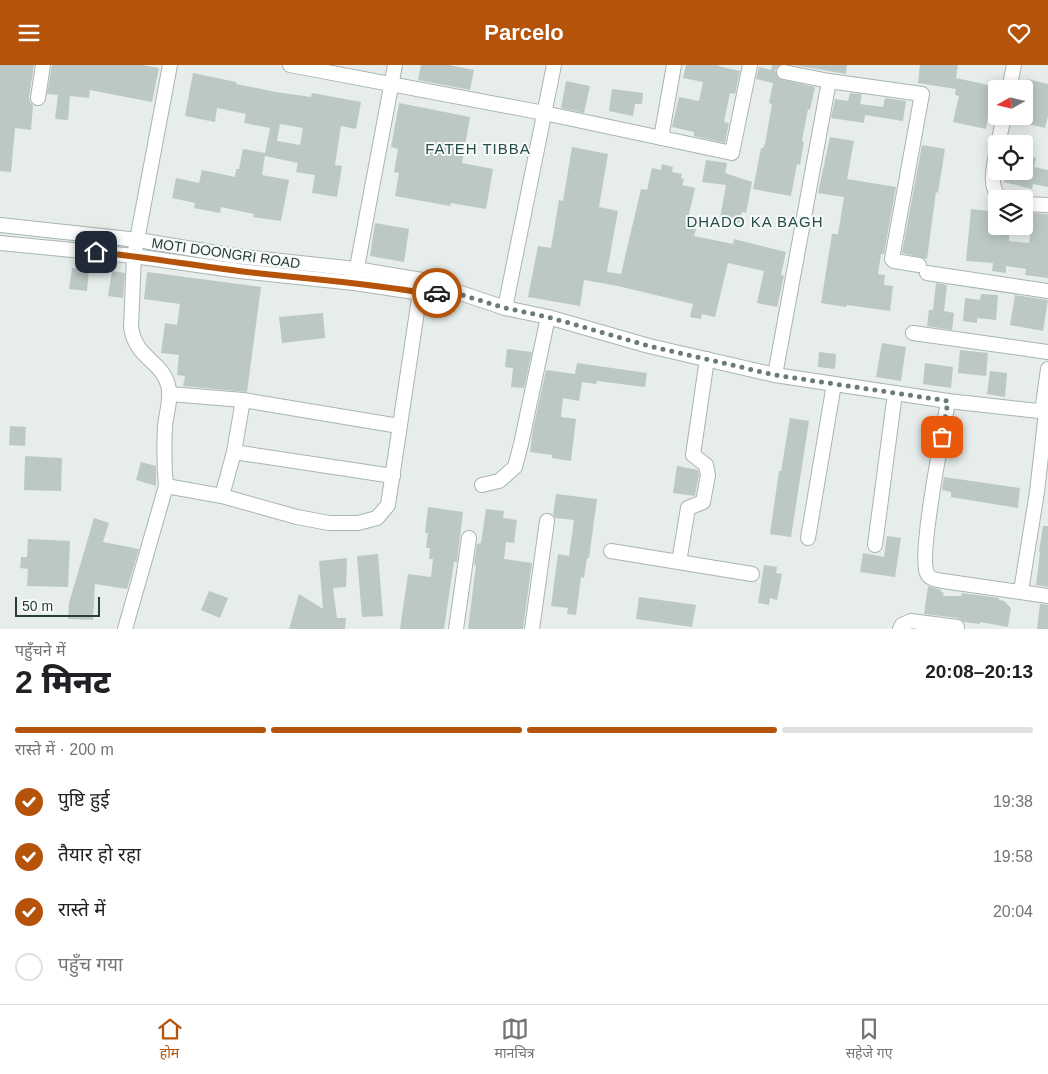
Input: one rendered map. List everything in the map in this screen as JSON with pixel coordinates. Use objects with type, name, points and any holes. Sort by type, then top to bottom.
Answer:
[{"type":"street","points":[[38,98],[43,65]]},
{"type":"street","points":[[125,629],[166,486],[165,441],[170,394],[168,383],[161,372],[137,346],[132,337],[131,327],[134,256],[170,65]]},
{"type":"street","points":[[290,65],[544,113],[732,153],[750,65]]},
{"type":"street","points":[[355,276],[395,65]]},
{"type":"street","points":[[505,308],[554,65]]},
{"type":"street","points":[[661,138],[674,65]]},
{"type":"street","points":[[1011,80],[1014,65]]},
{"type":"street","points":[[784,72],[829,81],[922,94],[892,259],[894,261],[923,269],[1048,291]]},
{"type":"street","points":[[775,375],[829,81]]},
{"type":"street","points":[[1033,204],[1048,205]]},
{"type":"street","name":"MOTI DOONGRI ROAD","points":[[0,225],[138,240],[421,287],[435,294],[449,291],[505,308],[548,317],[649,346],[775,375],[948,401],[1045,412]]},
{"type":"street","name":"MOTI DOONGRI ROAD","points":[[0,243],[134,256],[223,269],[355,276]]},
{"type":"street","points":[[223,269],[225,254]]},
{"type":"street","points":[[166,486],[222,496],[297,517],[329,523],[358,523],[378,518],[388,505],[421,287]]},
{"type":"street","points":[[482,485],[499,481],[515,467],[522,444],[548,317]]},
{"type":"street","points":[[913,333],[1048,352]]},
{"type":"street","points":[[679,562],[688,508],[703,502],[708,475],[706,465],[693,455],[707,359]]},
{"type":"street","points":[[1021,591],[1042,493],[1048,369]]},
{"type":"street","points":[[808,538],[834,384]]},
{"type":"street","points":[[875,545],[895,393]]},
{"type":"street","points":[[170,394],[243,400],[399,426]]},
{"type":"street","points":[[222,496],[234,452],[243,400]]},
{"type":"street","points":[[948,401],[927,529],[926,571],[929,577],[943,581],[1048,595]]},
{"type":"street","points":[[234,452],[393,476]]},
{"type":"street","points":[[532,629],[547,521]]},
{"type":"street","points":[[456,629],[469,538]]},
{"type":"street","points":[[611,551],[752,574]]},
{"type":"street","points":[[900,629],[902,625],[911,621],[957,627]]},
{"type":"building","points":[[0,65],[34,65],[29,97],[33,105],[31,130],[15,128],[11,172],[0,171]]},
{"type":"building","points":[[52,65],[143,65],[159,68],[152,102],[90,90],[89,98],[70,96],[68,120],[55,119],[58,95],[47,94]]},
{"type":"building","points":[[421,65],[449,65],[474,70],[470,90],[418,80]]},
{"type":"building","points":[[686,65],[718,65],[740,71],[735,94],[730,93],[724,122],[729,123],[725,143],[694,136],[694,132],[672,127],[679,97],[699,101],[703,82],[683,78]]},
{"type":"building","points":[[772,65],[779,65],[775,71],[779,79],[815,87],[810,110],[808,109],[800,165],[797,164],[791,196],[753,189],[761,148],[765,144],[772,104],[769,103],[773,83],[756,79],[759,67],[771,70]]},
{"type":"building","points":[[794,65],[847,65],[846,74]]},
{"type":"building","points":[[920,65],[958,65],[956,78],[988,85],[986,129],[953,122],[959,96],[955,95],[956,89],[918,83]]},
{"type":"building","points":[[193,73],[276,92],[311,97],[312,93],[361,102],[356,129],[341,126],[335,165],[342,166],[337,197],[312,193],[315,175],[296,172],[298,163],[265,156],[262,175],[289,180],[281,221],[253,217],[254,214],[221,207],[220,213],[194,208],[195,203],[172,198],[176,178],[199,183],[202,170],[235,177],[236,169],[239,169],[243,149],[265,153],[270,128],[244,123],[246,114],[217,108],[215,122],[185,116]],"holes":[[[280,124],[303,128],[300,145],[277,141]]]},
{"type":"building","points":[[1033,80],[1048,84],[1048,116],[1045,128],[1032,125]]},
{"type":"building","points":[[566,81],[590,86],[584,113],[561,108]]},
{"type":"building","points":[[612,89],[643,93],[642,104],[635,104],[633,116],[609,111]]},
{"type":"building","points":[[850,93],[862,94],[860,104],[883,107],[885,98],[906,101],[903,121],[865,115],[864,123],[831,118],[835,99],[848,101]]},
{"type":"building","points":[[399,103],[470,117],[462,163],[493,169],[486,209],[451,203],[450,206],[395,196],[399,173],[394,172],[398,149],[391,147]]},
{"type":"building","points":[[830,137],[854,141],[847,179],[896,187],[884,254],[881,254],[878,274],[885,275],[884,285],[893,286],[890,311],[821,303],[832,234],[838,234],[844,197],[818,193]]},
{"type":"building","points":[[922,145],[945,149],[938,193],[936,192],[927,259],[902,253]]},
{"type":"building","points":[[572,147],[608,154],[599,207],[618,211],[607,272],[621,274],[641,189],[647,190],[652,168],[661,170],[662,164],[673,167],[672,172],[682,174],[681,178],[684,179],[682,185],[695,188],[686,227],[696,229],[694,236],[733,244],[734,239],[786,252],[781,275],[784,276],[777,307],[757,303],[764,271],[728,263],[715,317],[702,314],[701,319],[690,317],[693,304],[584,280],[580,306],[528,297],[538,246],[551,248],[559,200],[563,201]]},
{"type":"building","points":[[1033,157],[1036,158],[1034,167],[1048,170],[1048,187],[1033,184],[1032,189],[1004,182],[1004,180],[1033,180]]},
{"type":"building","points":[[706,160],[727,163],[725,173],[752,182],[746,213],[742,212],[739,223],[720,218],[726,185],[702,182]]},
{"type":"building","points":[[971,209],[988,211],[988,235],[1009,235],[1009,241],[1029,243],[1030,235],[1033,235],[1033,213],[1048,214],[1048,278],[1025,275],[1026,269],[1006,266],[1006,273],[992,271],[993,263],[966,261]]},
{"type":"building","points":[[375,223],[409,229],[404,262],[370,256]]},
{"type":"building","points":[[72,268],[89,270],[87,291],[69,289]]},
{"type":"building","points":[[112,271],[125,273],[123,298],[108,296]]},
{"type":"building","points":[[147,272],[261,287],[247,392],[183,386],[185,376],[177,375],[179,355],[161,353],[165,323],[177,325],[180,304],[144,299]]},
{"type":"building","points":[[936,283],[947,285],[944,311],[954,313],[952,330],[927,326],[929,310],[933,310]]},
{"type":"building","points":[[981,294],[998,295],[996,320],[977,318],[977,323],[963,321],[965,298],[980,300]]},
{"type":"building","points":[[1015,295],[1048,300],[1043,331],[1010,325]]},
{"type":"building","points":[[323,313],[325,338],[282,343],[279,317]]},
{"type":"building","points":[[882,343],[906,347],[901,381],[876,377]]},
{"type":"building","points":[[507,349],[532,352],[524,388],[511,387],[513,368],[505,367]]},
{"type":"building","points":[[960,350],[988,353],[986,376],[958,373]]},
{"type":"building","points":[[819,352],[836,354],[835,369],[818,367]]},
{"type":"building","points":[[577,363],[647,373],[645,387],[597,381],[596,384],[582,382],[579,401],[563,398],[561,417],[576,419],[571,461],[552,458],[552,455],[530,452],[546,370],[575,374]]},
{"type":"building","points":[[925,363],[953,367],[951,388],[923,384]]},
{"type":"building","points":[[990,371],[1007,373],[1005,397],[987,394]]},
{"type":"building","points":[[790,418],[809,421],[791,537],[770,534],[779,471],[781,471]]},
{"type":"building","points":[[10,426],[26,427],[25,446],[9,445]]},
{"type":"building","points":[[25,456],[62,458],[61,491],[24,490]]},
{"type":"building","points":[[141,462],[156,466],[156,486],[136,480]]},
{"type":"building","points":[[677,466],[698,470],[699,475],[695,496],[673,493]]},
{"type":"building","points":[[944,477],[1020,488],[1018,508],[951,497],[951,492],[942,490]]},
{"type":"building","points":[[556,494],[597,499],[589,558],[587,558],[584,578],[581,577],[576,615],[567,614],[568,608],[551,606],[558,554],[569,556],[574,520],[555,518],[553,515]]},
{"type":"building","points":[[428,507],[463,512],[457,562],[454,562],[444,629],[400,629],[408,574],[431,577],[433,559],[429,559],[430,548],[426,548],[428,533],[425,533]]},
{"type":"building","points":[[486,509],[504,511],[503,518],[517,520],[514,543],[506,542],[504,559],[532,563],[523,629],[468,629],[477,544],[481,543]]},
{"type":"building","points":[[94,518],[109,523],[103,542],[139,549],[127,589],[95,584],[93,620],[68,619],[69,603]]},
{"type":"building","points":[[1043,526],[1048,526],[1048,587],[1036,585]]},
{"type":"building","points":[[887,536],[901,538],[895,577],[860,572],[863,553],[884,557]]},
{"type":"building","points":[[28,539],[70,541],[68,587],[27,586],[28,569],[20,568],[21,557],[27,557]]},
{"type":"building","points":[[378,554],[383,616],[362,617],[357,556]]},
{"type":"building","points":[[347,558],[346,587],[333,588],[337,618],[346,618],[345,629],[289,629],[299,594],[323,609],[319,561]]},
{"type":"building","points":[[764,565],[777,567],[776,573],[782,574],[777,600],[770,598],[769,605],[758,603]]},
{"type":"building","points":[[928,586],[941,590],[944,593],[943,596],[961,596],[962,593],[999,598],[999,600],[1004,601],[1011,608],[1008,627],[980,622],[980,624],[964,622],[958,618],[924,614]]},
{"type":"building","points":[[209,591],[228,598],[220,618],[201,610]]},
{"type":"building","points":[[639,597],[696,605],[692,627],[636,619]]},
{"type":"building","points":[[1040,604],[1048,605],[1048,629],[1037,629]]},
{"type":"way so far","points":[[437,293],[449,291],[505,308],[548,317],[649,346],[775,375],[948,401],[942,437]]},
{"type":"district","name":"FATEH TIBBA","points":[[478,149]]},
{"type":"district","name":"DHADO KA BAGH","points":[[755,222]]},
{"type":"route","points":[[96,252],[239,271],[354,283],[428,294],[437,293]]}]
